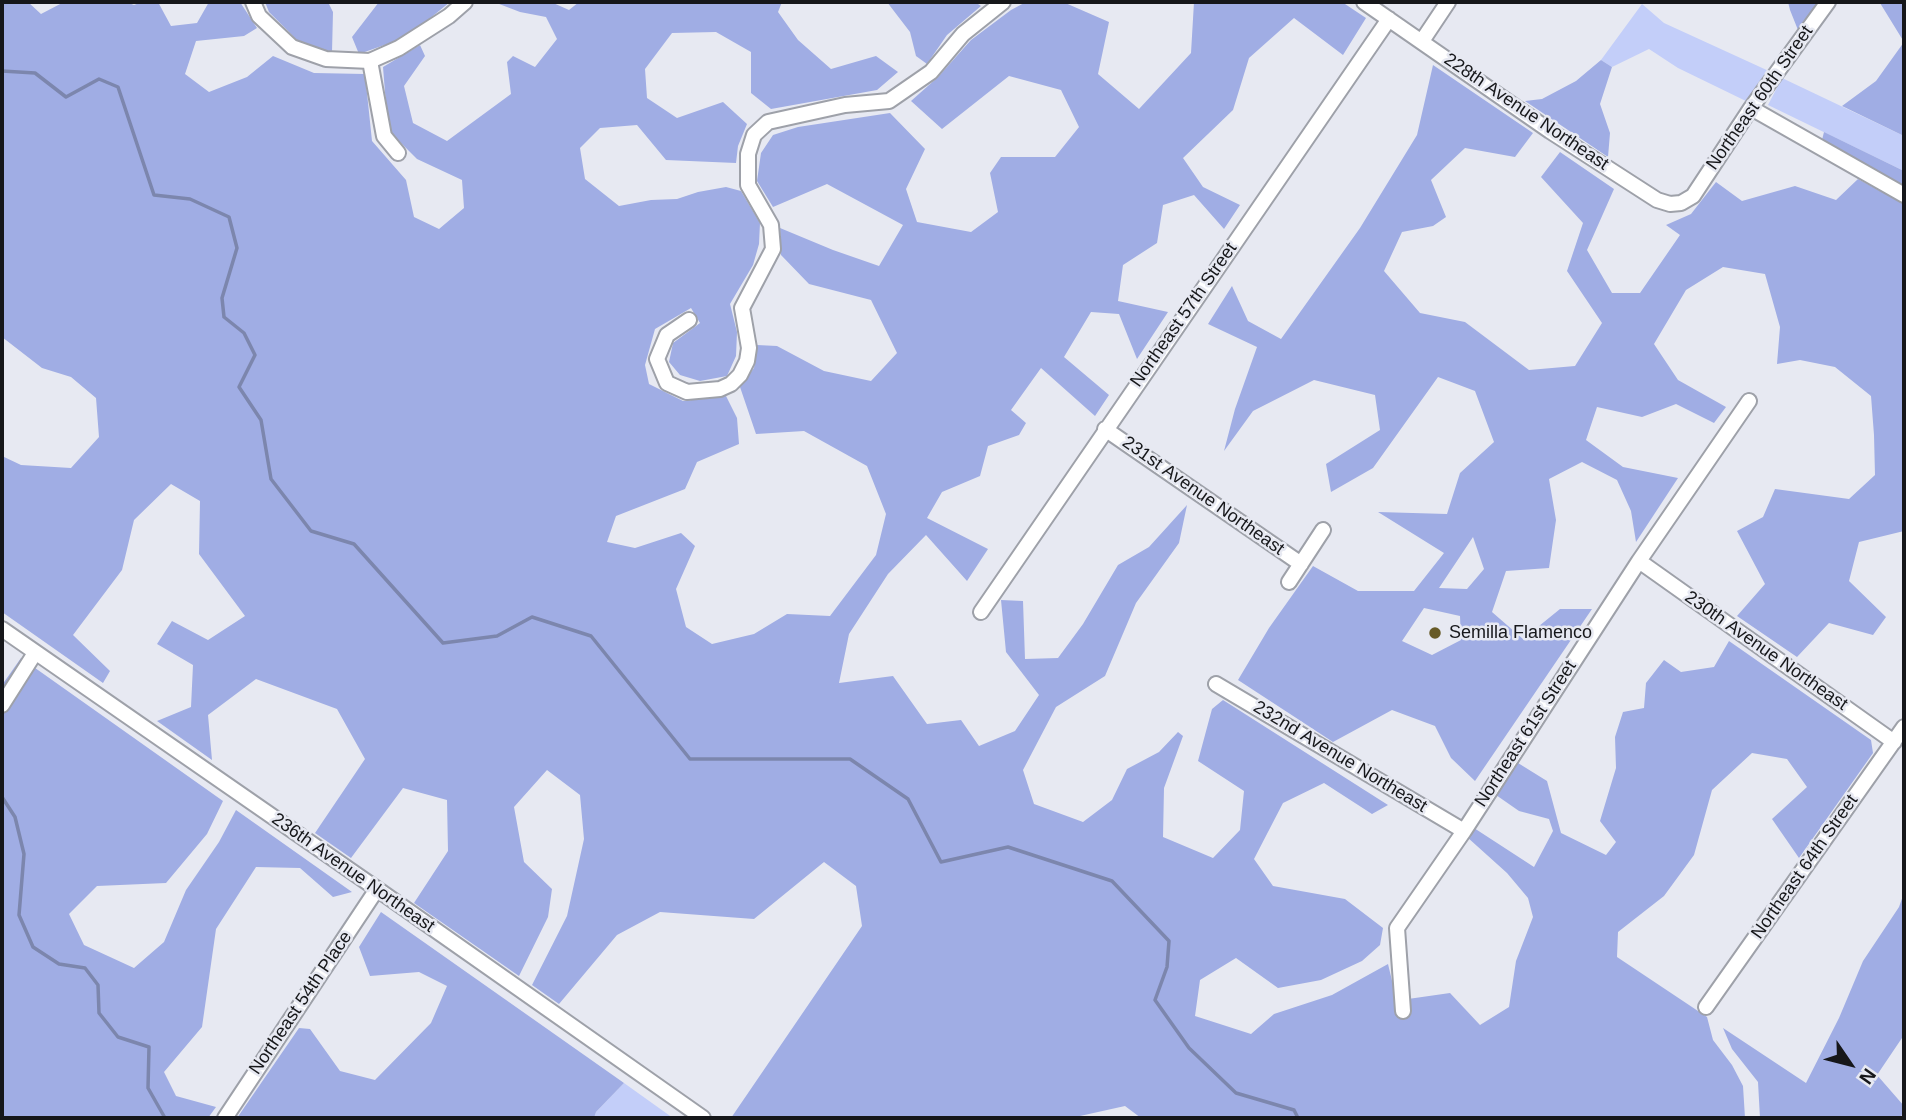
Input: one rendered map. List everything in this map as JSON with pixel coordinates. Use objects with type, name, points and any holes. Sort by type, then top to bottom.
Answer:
[{"type":"street","points":[[253,2],[259,16],[292,47],[326,59],[370,61],[399,48],[449,16],[465,2]]},
{"type":"street","points":[[689,320],[667,335],[657,359],[667,383],[687,392],[720,389],[731,384],[747,361],[749,348],[742,308],[773,249],[771,225],[748,186],[748,154],[754,135],[768,122],[889,100],[931,72],[963,34],[1003,2]]},
{"type":"street","name":"228th Avenue Northeast","points":[[1364,2],[1550,131],[1657,200],[1670,204],[1681,203],[1693,196]]},
{"type":"street","points":[[1422,41],[1448,2]]},
{"type":"street","name":"Northeast 60th Street","points":[[1693,196],[1828,2]]},
{"type":"street","name":"Northeast 57th Street","points":[[981,612],[1389,19]]},
{"type":"street","points":[[370,61],[384,136],[398,153]]},
{"type":"street","points":[[1752,108],[1904,195]]},
{"type":"street","name":"Northeast 61st Street","points":[[1403,1012],[1397,928],[1464,831],[1639,561],[1749,401]]},
{"type":"street","name":"231st Avenue Northeast","points":[[1105,429],[1301,564]]},
{"type":"street","points":[[1289,582],[1323,530]]},
{"type":"street","name":"230th Avenue Northeast","points":[[1639,561],[1894,742]]},
{"type":"street","name":"236th Avenue Northeast","points":[[2,629],[703,1118]]},
{"type":"street","points":[[2,705],[35,653]]},
{"type":"street","name":"232nd Avenue Northeast","points":[[1216,684],[1464,831]]},
{"type":"street","name":"Northeast 64th Street","points":[[1706,1007],[1904,727]]},
{"type":"street","name":"Northeast 54th Place","points":[[225,1118],[377,889]]},
{"type":"shaded area","points":[[2,2],[28,2],[41,14],[64,2],[126,2],[134,5],[158,2],[171,26],[197,23],[209,2],[240,2],[257,28],[244,36],[196,41],[185,74],[209,92],[247,77],[273,56],[314,73],[365,74],[372,141],[406,180],[414,217],[439,229],[464,208],[462,180],[417,159],[388,130],[383,67],[420,45],[425,56],[404,86],[413,123],[447,141],[511,94],[507,62],[513,56],[535,67],[557,39],[546,17],[520,12],[494,2],[551,2],[569,10],[579,2],[782,2],[778,12],[798,40],[831,69],[876,56],[898,72],[877,90],[771,109],[751,93],[751,52],[716,32],[672,33],[645,69],[647,98],[677,118],[723,102],[747,124],[738,146],[736,163],[666,160],[637,125],[600,128],[580,148],[585,179],[619,206],[651,200],[677,199],[726,187],[741,191],[760,223],[759,244],[753,265],[730,304],[737,332],[736,356],[727,376],[700,381],[680,375],[669,362],[673,343],[700,323],[691,308],[655,329],[645,365],[649,384],[683,401],[726,396],[737,418],[739,444],[697,462],[685,489],[616,516],[607,542],[635,548],[681,533],[695,546],[676,589],[686,627],[712,644],[754,634],[787,614],[830,616],[876,555],[886,514],[867,466],[804,431],[756,434],[740,387],[754,368],[757,345],[777,346],[824,371],[871,381],[897,353],[871,300],[809,284],[781,255],[780,228],[879,266],[903,225],[827,184],[773,207],[757,181],[761,153],[773,135],[798,127],[890,113],[925,149],[906,189],[917,222],[971,232],[998,212],[990,173],[1001,157],[1055,157],[1079,127],[1061,90],[1009,76],[942,129],[911,101],[938,77],[971,40],[1011,10],[1026,2],[1063,2],[1109,22],[1098,74],[1139,109],[1191,53],[1194,2],[1342,2],[1366,18],[1343,55],[1294,18],[1249,58],[1233,110],[1183,158],[1203,187],[1240,205],[1224,229],[1194,195],[1163,205],[1157,243],[1123,265],[1118,301],[1168,312],[1137,359],[1119,314],[1091,312],[1064,357],[1109,395],[1095,416],[1041,368],[1011,410],[1026,423],[1019,435],[988,446],[980,476],[942,492],[927,518],[988,549],[967,581],[926,535],[888,574],[849,634],[839,683],[893,676],[927,724],[961,720],[979,746],[1015,731],[1039,695],[1006,652],[1001,600],[1023,601],[1025,659],[1058,658],[1083,624],[1118,565],[1149,547],[1187,505],[1179,543],[1136,603],[1105,676],[1056,707],[1023,770],[1034,804],[1083,822],[1112,800],[1127,769],[1159,752],[1178,732],[1183,736],[1164,788],[1163,837],[1213,858],[1240,830],[1244,791],[1198,761],[1212,709],[1223,700],[1388,805],[1372,814],[1324,783],[1283,803],[1254,859],[1273,886],[1345,899],[1383,928],[1380,945],[1362,961],[1321,980],[1278,988],[1236,958],[1200,980],[1195,1016],[1251,1034],[1274,1014],[1332,995],[1388,964],[1394,989],[1408,999],[1450,993],[1480,1025],[1509,1007],[1516,961],[1533,917],[1528,898],[1507,873],[1467,837],[1474,828],[1534,867],[1553,831],[1549,819],[1519,811],[1496,795],[1518,763],[1547,781],[1561,833],[1606,855],[1616,842],[1600,821],[1616,768],[1615,737],[1623,712],[1644,708],[1646,683],[1664,660],[1681,672],[1714,667],[1729,641],[1871,740],[1873,753],[1799,858],[1772,819],[1807,787],[1787,759],[1752,753],[1712,790],[1694,855],[1664,896],[1618,932],[1617,957],[1707,1017],[1713,1040],[1732,1065],[1743,1086],[1745,1118],[1141,1118],[1125,1106],[1071,1118],[731,1118],[862,926],[856,886],[824,862],[754,919],[660,912],[617,935],[559,1004],[532,985],[567,916],[584,839],[580,795],[547,770],[514,807],[524,862],[552,889],[548,917],[519,976],[414,903],[448,851],[447,800],[403,788],[351,858],[315,833],[365,759],[337,709],[256,679],[208,715],[212,760],[157,721],[191,707],[193,665],[157,644],[172,621],[208,640],[245,616],[199,554],[200,501],[171,484],[134,520],[122,570],[73,635],[110,671],[103,683],[2,612],[2,456],[21,465],[71,468],[99,437],[96,398],[71,377],[42,368],[2,337]]},
{"type":"shaded area","points":[[265,2],[328,2],[333,12],[332,52],[299,42],[269,12]]},
{"type":"shaded area","points":[[379,2],[450,2],[407,37],[359,54],[352,37]]},
{"type":"shaded area","points":[[887,2],[975,2],[981,6],[947,35],[927,64],[916,56],[910,32]]},
{"type":"shaded area","points":[[1788,2],[1818,2],[1798,30]]},
{"type":"shaded area","points":[[1904,2],[1904,42],[1880,3],[1834,3]]},
{"type":"shaded area","points":[[1642,4],[1664,23],[1771,72],[1750,103],[1678,68],[1649,49],[1612,67],[1601,60]]},
{"type":"shaded area","points":[[1904,42],[1904,136],[1842,106],[1876,81]]},
{"type":"shaded area","points":[[1601,60],[1612,67],[1600,104],[1610,133],[1608,157],[1525,101],[1542,99],[1576,81]]},
{"type":"shaded area","points":[[1433,65],[1533,133],[1515,157],[1465,148],[1431,180],[1446,217],[1433,226],[1402,232],[1384,271],[1420,313],[1465,322],[1529,370],[1575,366],[1602,323],[1567,271],[1583,223],[1541,177],[1560,152],[1614,189],[1587,250],[1612,293],[1640,293],[1680,235],[1666,225],[1691,214],[1716,182],[1742,201],[1795,186],[1836,200],[1858,179],[1904,204],[1904,531],[1859,542],[1849,581],[1886,617],[1873,635],[1829,623],[1797,657],[1737,616],[1765,584],[1737,531],[1763,517],[1775,489],[1849,499],[1875,475],[1874,435],[1871,396],[1835,367],[1800,360],[1777,364],[1780,327],[1765,274],[1723,267],[1686,290],[1654,344],[1678,380],[1726,407],[1714,423],[1676,404],[1642,417],[1597,407],[1586,440],[1623,467],[1678,478],[1636,542],[1631,511],[1617,480],[1582,462],[1549,479],[1556,520],[1549,568],[1506,571],[1492,612],[1523,639],[1560,609],[1592,609],[1475,781],[1451,758],[1435,726],[1392,710],[1333,742],[1238,680],[1269,628],[1313,566],[1358,591],[1414,591],[1444,553],[1378,512],[1447,514],[1460,473],[1494,442],[1475,391],[1438,377],[1373,468],[1331,492],[1326,464],[1380,430],[1375,395],[1314,380],[1253,411],[1224,451],[1235,409],[1257,347],[1208,324],[1232,286],[1248,321],[1281,339],[1360,228],[1417,135]],"holes":[[[1473,537],[1484,569],[1467,589],[1439,588]],[[1424,608],[1460,616],[1461,640],[1432,655],[1402,641]]]},
{"type":"shaded area","points":[[1782,78],[1904,136],[1904,171],[1768,105]]},
{"type":"shaded area","points":[[1824,132],[1904,171],[1904,187],[1822,140]]},
{"type":"shaded area","points":[[21,658],[223,801],[207,834],[166,883],[97,886],[69,914],[84,945],[134,968],[164,942],[186,890],[219,842],[236,810],[352,892],[333,897],[300,868],[256,867],[216,929],[202,1027],[164,1072],[176,1096],[216,1107],[208,1118],[2,1118],[2,685]]},
{"type":"shaded area","points":[[1904,893],[1904,1035],[1877,1075],[1904,1106],[1901,1118],[1760,1118],[1758,1082],[1732,1049],[1723,1028],[1806,1083],[1839,1018],[1863,961],[1899,907]]},
{"type":"shaded area","points":[[381,912],[624,1083],[596,1112],[594,1118],[237,1118],[299,1028],[310,1029],[340,1071],[375,1080],[431,1023],[447,986],[419,972],[370,976],[359,947]]},
{"type":"shaded area","points":[[624,1083],[673,1118],[594,1118],[596,1112]]},
{"type":"waterway","points":[[2,71],[35,73],[66,97],[99,79],[118,87],[154,195],[190,199],[229,217],[237,248],[222,298],[224,317],[244,333],[255,355],[239,387],[261,420],[271,479],[311,531],[354,544],[443,643],[497,636],[532,617],[591,636],[690,759],[850,759],[908,799],[941,862],[1008,847],[1112,881],[1169,941],[1167,967],[1155,1000],[1189,1048],[1236,1093],[1294,1110],[1298,1118]]},
{"type":"waterway","points":[[2,797],[15,817],[24,854],[19,915],[33,947],[59,964],[85,968],[98,985],[99,1013],[118,1037],[149,1047],[148,1088],[165,1118]]},
{"type":"place","name":"Semilla Flamenco","points":[[1435,633]]}]
